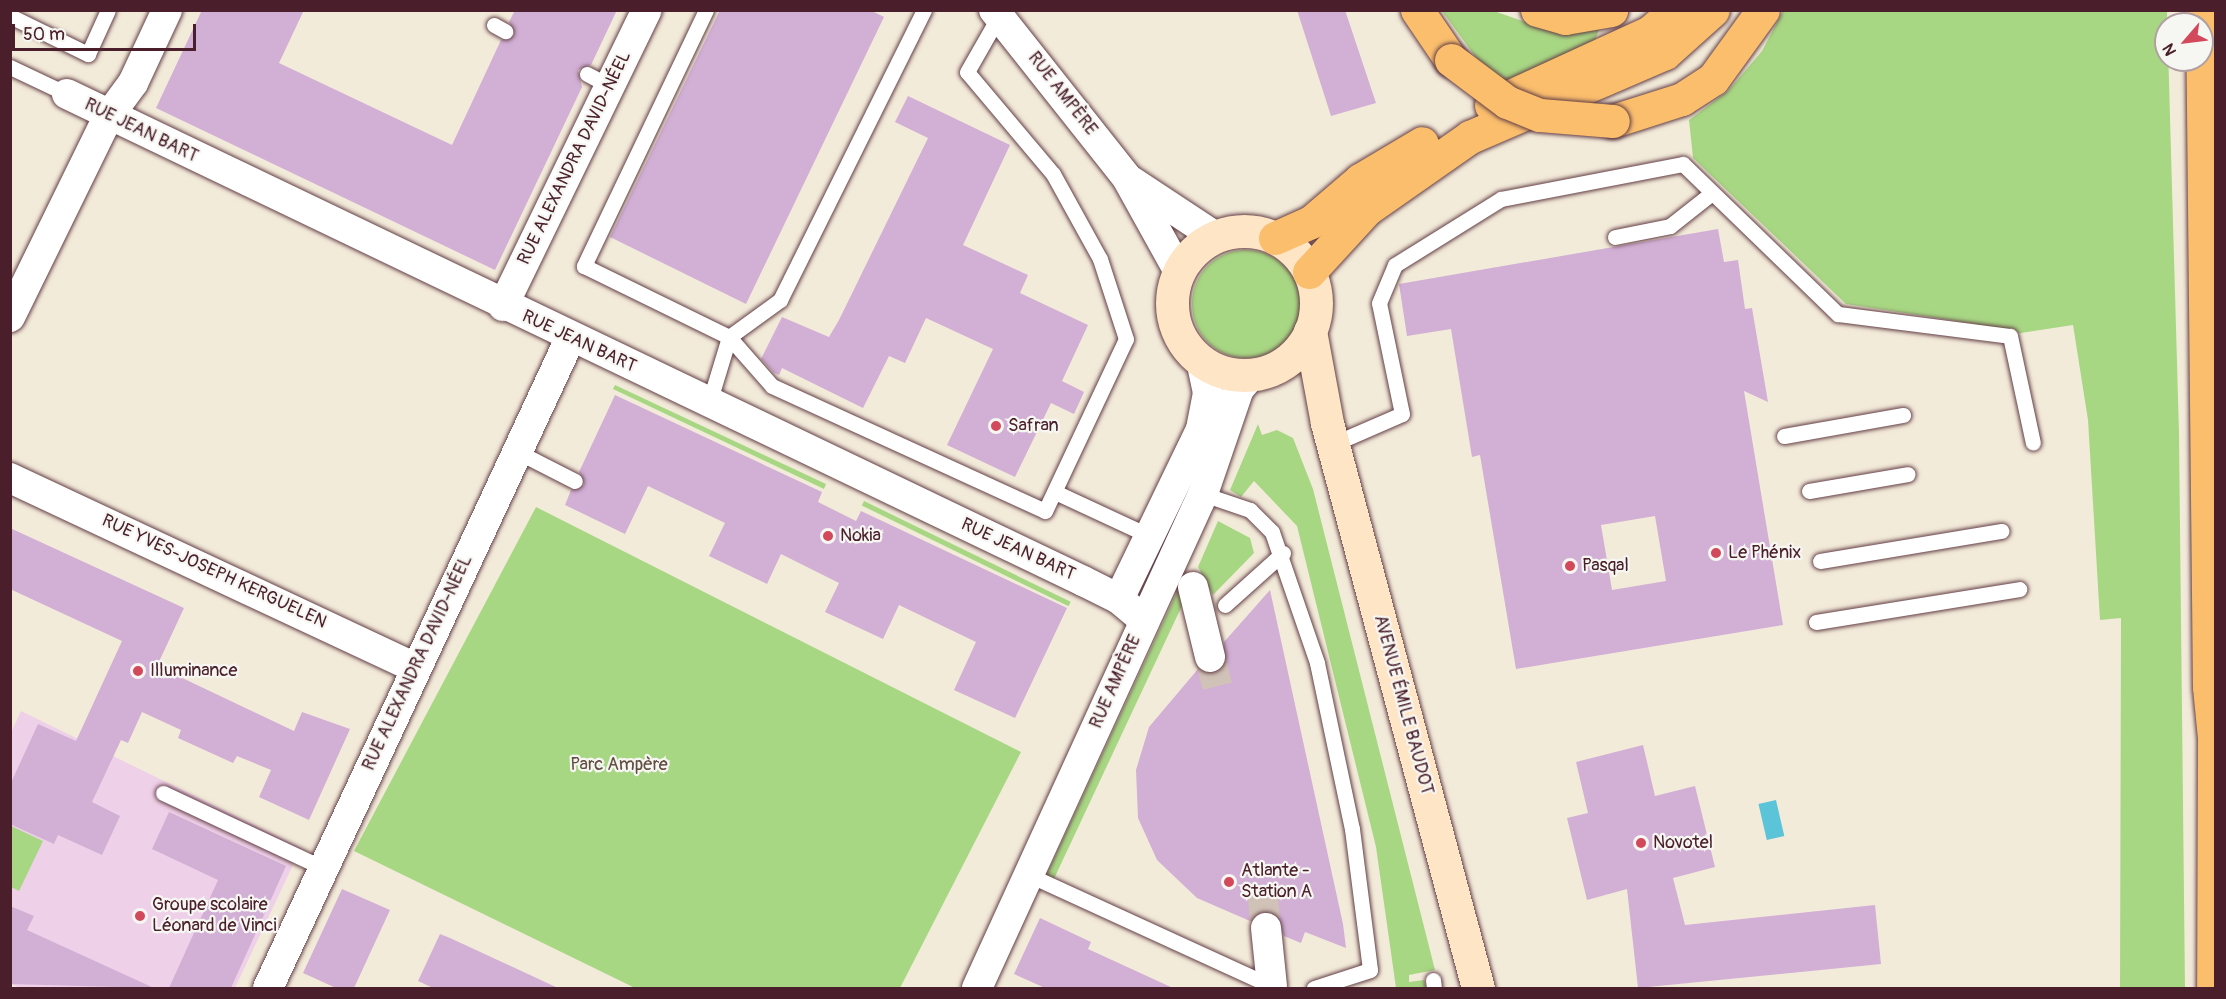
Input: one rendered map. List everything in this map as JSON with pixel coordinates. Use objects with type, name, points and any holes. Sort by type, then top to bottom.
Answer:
[{"type":"highway","points":[[1418,10],[1451,60],[1507,102],[1540,116],[1613,121],[1682,99],[1713,79],[1763,10]]},
{"type":"highway","points":[[1537,10],[1564,18],[1611,10]]},
{"type":"highway","points":[[1275,238],[1311,222],[1360,180],[1454,123],[1650,32],[1675,10]]},
{"type":"highway","points":[[1309,272],[1367,209],[1470,137],[1665,53],[1713,10]]},
{"type":"highway","points":[[2202,10],[2209,687],[2214,738],[2212,988]]},
{"type":"street","points":[[10,317],[108,117],[133,83],[167,10]]},
{"type":"street","name":"RUE ALEXANDRA DAVID-NÉEL","points":[[500,305],[598,80],[646,10]]},
{"type":"street","name":"RUE AMPÈRE","points":[[997,13],[1127,178],[1179,272]]},
{"type":"street","name":"RUE JEAN BART","points":[[67,94],[108,117],[153,136],[570,339],[710,403],[1119,599],[1144,620]]},
{"type":"street","name":"RUE AMPÈRE","points":[[1127,178],[1216,237]]},
{"type":"street","points":[[1119,599],[1201,429],[1208,393],[1201,361],[1174,321],[1179,272],[1194,251],[1216,237],[1246,231],[1275,238],[1309,272],[1316,301],[1310,331],[1302,346],[1263,372],[1225,373],[1201,361]]},
{"type":"street","name":"AVENUE ÉMILE BAUDOT","points":[[1310,331],[1330,433],[1478,988]]},
{"type":"street","name":"RUE ALEXANDRA DAVID-NÉEL","points":[[268,988],[570,339]]},
{"type":"street","name":"RUE AMPÈRE","points":[[979,988],[1203,494],[1239,389],[1263,372]]},
{"type":"street","name":"AVENUE ÉMILE BAUDOT","points":[[1263,372],[1300,386],[1330,433]]},
{"type":"street","name":"RUE YVES-JOSEPH KERGUELEN","points":[[10,478],[416,668]]},
{"type":"street","points":[[1193,587],[1210,657]]},
{"type":"street","points":[[1266,928],[1275,987]]},
{"type":"lane","points":[[10,16],[88,54],[108,10]]},
{"type":"lane","points":[[706,10],[584,266],[729,337],[772,386],[1046,511],[1126,339],[1100,259],[1053,174],[967,72],[997,13]]},
{"type":"lane","points":[[710,403],[729,337],[780,300],[924,10]]},
{"type":"lane","name":"RUE JEAN BART","points":[[10,67],[67,94]]},
{"type":"lane","points":[[1330,433],[1402,414],[1379,303],[1395,265],[1501,199],[1683,164],[1838,314],[2010,336],[2033,442]]},
{"type":"lane","points":[[1616,237],[1670,226],[1712,193]]},
{"type":"lane","points":[[1784,436],[1903,414]]},
{"type":"lane","points":[[516,451],[575,481]]},
{"type":"lane","points":[[1809,491],[1908,474]]},
{"type":"lane","points":[[1055,492],[1150,536]]},
{"type":"lane","points":[[1168,501],[1186,506],[1203,494],[1260,516],[1283,553],[1336,748],[1370,969],[1314,988]]},
{"type":"lane","points":[[1820,561],[2002,531]]},
{"type":"lane","points":[[1225,605],[1283,553]]},
{"type":"lane","points":[[1816,622],[2019,589]]},
{"type":"lane","points":[[163,793],[322,868]]},
{"type":"lane","points":[[1029,875],[1275,987]]},
{"type":"shaded area","name":"Groupe scolaire Léonard de Vinci","points":[[21,711],[301,848],[235,988],[20,988],[11,984],[10,735]]},
{"type":"green space","points":[[1442,11],[1494,11],[1531,24],[1601,25],[1593,45],[1504,82],[1477,59]]},
{"type":"green space","points":[[1783,11],[2167,11],[2154,12],[2154,72],[2169,72],[2179,433],[2185,988],[2120,988],[2121,618],[2100,620],[2088,420],[2073,325],[1981,339],[1976,324],[1846,304],[1693,158],[1689,120],[1728,91],[1762,51]]},
{"type":"green space","points":[[1246,250],[1267,254],[1284,266],[1296,283],[1300,304],[1296,325],[1284,342],[1267,354],[1246,358],[1225,354],[1208,342],[1196,325],[1192,304],[1196,283],[1208,266],[1225,254]]},
{"type":"green space","points":[[615,385],[826,484],[824,489],[613,389]]},
{"type":"green space","points":[[1258,424],[1262,435],[1277,430],[1293,438],[1313,489],[1435,970],[1409,975],[1409,982],[1424,980],[1426,988],[1396,988],[1376,847],[1297,526],[1254,481],[1241,497],[1230,490]]},
{"type":"green space","points":[[864,501],[1071,602],[1069,606],[862,505]]},
{"type":"green space","name":"Parc Ampère","points":[[536,507],[1021,752],[900,988],[635,988],[354,851]]},
{"type":"green space","points":[[1218,521],[1250,538],[1254,553],[1213,595],[1198,567]]},
{"type":"green space","points":[[1178,590],[1187,595],[1053,881],[1045,878]]},
{"type":"green space","points":[[11,826],[43,841],[19,891],[11,887]]},
{"type":"water","points":[[1776,800],[1784,836],[1767,840],[1758,804]]},
{"type":"building","points":[[202,10],[304,10],[279,63],[452,145],[501,40],[514,35],[509,22],[515,10],[617,10],[591,65],[578,70],[582,87],[495,270],[156,108]]},
{"type":"building","points":[[720,10],[870,10],[884,17],[746,304],[610,237]]},
{"type":"building","points":[[1297,10],[1345,10],[1376,103],[1331,116]]},
{"type":"building","points":[[908,96],[1010,145],[963,245],[1028,275],[1020,293],[1088,325],[1062,381],[1084,392],[1074,414],[1051,403],[1015,477],[947,445],[993,349],[926,318],[905,363],[889,356],[863,408],[782,368],[779,375],[774,373],[761,359],[782,317],[829,337],[839,320],[928,138],[895,122]]},
{"type":"building","points":[[1718,229],[1724,262],[1738,260],[1745,309],[1752,308],[1768,402],[1744,391],[1783,625],[1516,669],[1480,455],[1472,457],[1451,329],[1407,336],[1399,284]],"holes":[[[1655,516],[1666,581],[1612,590],[1601,525]]]},
{"type":"building","points":[[615,395],[822,492],[818,502],[856,521],[861,511],[1067,608],[1015,718],[954,690],[976,642],[899,605],[883,639],[825,612],[839,583],[781,554],[767,584],[709,556],[725,523],[648,486],[625,534],[565,505],[571,490],[584,485],[579,472]]},
{"type":"building","name":"Illuminance","points":[[10,528],[184,608],[157,666],[294,731],[302,712],[350,729],[309,820],[259,797],[271,770],[237,756],[233,763],[178,738],[181,730],[142,712],[128,743],[121,740],[92,802],[120,816],[102,855],[58,835],[54,844],[10,824],[10,785],[38,724],[76,741],[122,641],[10,589]]},
{"type":"building","points":[[1270,590],[1343,924],[1346,948],[1305,932],[1301,943],[1284,936],[1272,912],[1256,914],[1250,921],[1197,898],[1157,860],[1138,818],[1136,770],[1149,727],[1198,669],[1213,674],[1222,669],[1224,642]]},
{"type":"building","name":"Novotel","points":[[1643,745],[1655,796],[1695,786],[1715,867],[1673,878],[1685,925],[1875,905],[1881,964],[1638,988],[1627,889],[1587,900],[1567,818],[1588,813],[1576,762]]},
{"type":"building","points":[[169,812],[286,866],[231,988],[169,988],[218,880],[152,849]]},
{"type":"building","points":[[342,889],[390,910],[354,988],[336,988],[303,973]]},
{"type":"building","points":[[10,906],[34,916],[27,930],[154,988],[10,984]]},
{"type":"building","points":[[1040,918],[1091,942],[1088,949],[1173,988],[1045,988],[1014,974]]},
{"type":"building","points":[[440,934],[558,988],[433,988],[418,981]]},
{"type":"tunnel","points":[[1210,657],[1219,693]]},
{"type":"tunnel","points":[[1262,890],[1266,928]]},
{"type":"place","name":"Safran","points":[[996,426]]},
{"type":"place","name":"Nokia","points":[[828,536]]},
{"type":"place","name":"Le Phénix","points":[[1716,553]]},
{"type":"place","name":"Pasqal","points":[[1570,566]]},
{"type":"place","name":"Illuminance","points":[[138,671]]},
{"type":"place","name":"Novotel","points":[[1641,843]]},
{"type":"place","name":"Atlante - Station A","points":[[1229,882]]},
{"type":"place","name":"Groupe scolaire Léonard de Vinci","points":[[140,916]]}]
